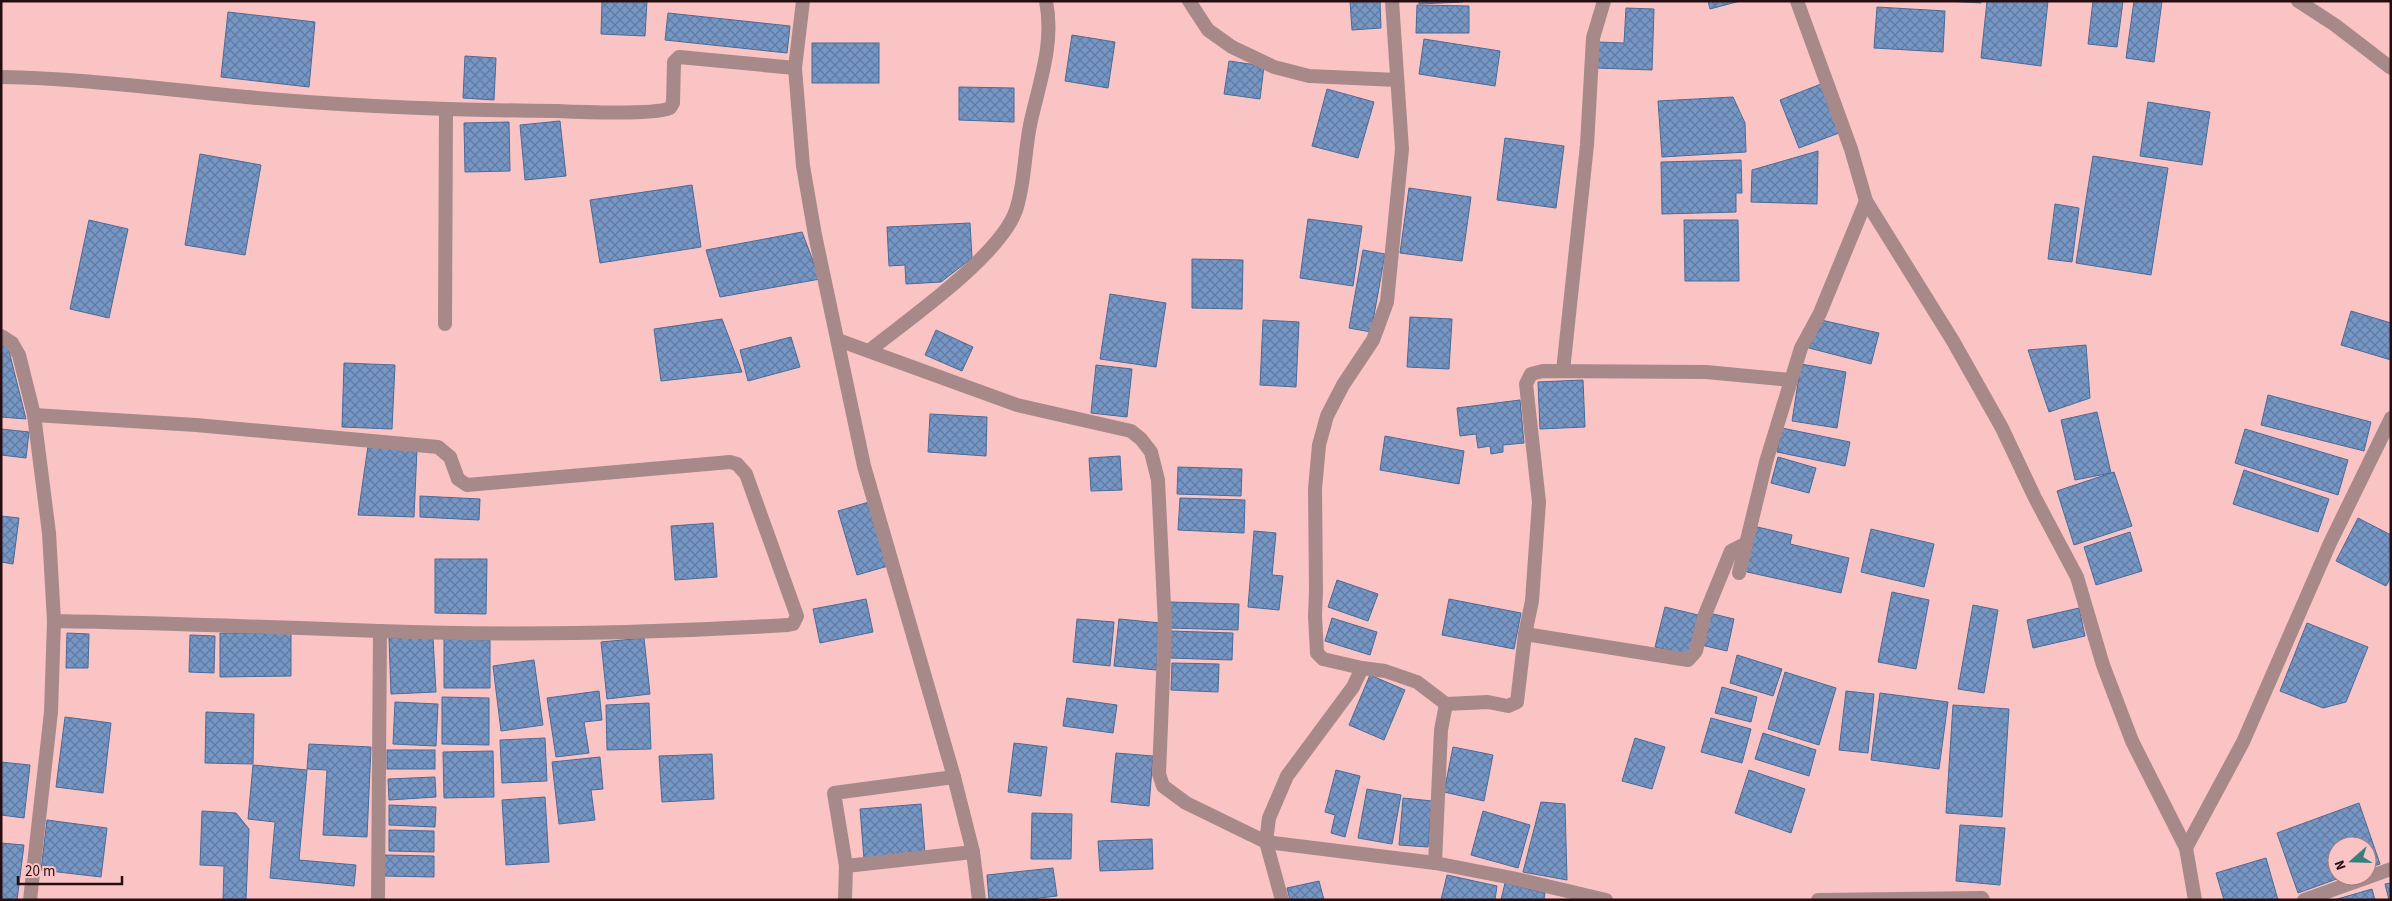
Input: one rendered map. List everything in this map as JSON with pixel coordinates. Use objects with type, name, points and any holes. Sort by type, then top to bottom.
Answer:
[{"type":"street","points":[[803,1],[795,68],[803,166],[815,235],[864,466],[954,777],[973,852],[979,900]]},
{"type":"street","points":[[870,350],[932,302],[981,258],[1003,234],[1016,211],[1022,186],[1031,119],[1049,43],[1050,30],[1046,1]]},
{"type":"street","points":[[1189,1],[1208,30],[1232,47],[1274,67],[1309,76],[1397,80]]},
{"type":"street","points":[[1392,1],[1402,149],[1387,302],[1373,340],[1343,385],[1327,416],[1319,445],[1315,489],[1315,616],[1317,653],[1323,659],[1385,671],[1417,682],[1446,704],[1488,702],[1508,706],[1517,702],[1524,634],[1532,601],[1539,502],[1526,384],[1531,374],[1543,371],[1706,372],[1791,380]]},
{"type":"street","points":[[1563,371],[1587,145],[1594,38],[1604,1]]},
{"type":"street","points":[[1797,1],[1850,149],[1866,201],[1942,323],[2002,428],[2035,498],[2077,577],[2103,664],[2132,741],[2186,848],[2195,900]]},
{"type":"street","points":[[2298,1],[2335,25],[2391,68]]},
{"type":"street","points":[[1,76],[99,81],[216,94],[345,105],[446,110],[659,111],[670,108],[673,102],[674,62],[679,57],[795,68]]},
{"type":"street","points":[[445,324],[446,110]]},
{"type":"street","points":[[1739,573],[1745,544],[1801,348],[1820,314],[1866,201]]},
{"type":"street","points":[[1,336],[12,343],[19,355],[34,415],[49,533],[54,621],[51,712],[30,900]]},
{"type":"street","points":[[838,340],[870,350],[1016,405],[1131,431],[1142,439],[1151,452],[1158,480],[1165,626],[1158,774],[1163,786],[1186,803],[1266,842],[1435,863],[1512,878],[1606,900]]},
{"type":"street","points":[[34,415],[196,425],[438,447],[450,457],[458,479],[467,485],[730,462],[738,464],[746,474],[797,616],[793,624],[788,625],[698,630],[380,631],[54,621]]},
{"type":"street","points":[[2186,848],[2244,742],[2330,543],[2391,418]]},
{"type":"street","points":[[1524,634],[1688,660],[1696,651],[1704,616],[1731,551],[1745,544]]},
{"type":"street","points":[[378,900],[380,631]]},
{"type":"street","points":[[1282,900],[1266,842],[1270,818],[1287,776],[1353,687],[1362,668]]},
{"type":"street","points":[[1435,863],[1441,730],[1446,704]]},
{"type":"street","points":[[845,900],[846,866],[834,793],[954,777]]},
{"type":"street","points":[[846,866],[973,852]]},
{"type":"street","points":[[2304,900],[2391,869]]},
{"type":"street","points":[[1818,900],[1954,898],[1982,898],[1983,900]]},
{"type":"building","points":[[602,1],[647,1],[645,36],[601,34]]},
{"type":"building","points":[[1350,1],[1380,1],[1381,28],[1352,30]]},
{"type":"building","points":[[1419,1],[1463,1],[1463,2],[1419,4]]},
{"type":"building","points":[[1708,1],[1740,1],[1710,9]]},
{"type":"building","points":[[1947,1],[1981,1],[1981,3]]},
{"type":"building","points":[[1987,1],[2048,1],[2041,66],[1981,58]]},
{"type":"building","points":[[2093,1],[2123,1],[2117,47],[2088,44]]},
{"type":"building","points":[[2134,1],[2162,1],[2154,62],[2126,58]]},
{"type":"building","points":[[1417,5],[1469,6],[1469,33],[1416,33]]},
{"type":"building","points":[[1877,7],[1945,11],[1943,52],[1874,48]]},
{"type":"building","points":[[1626,8],[1654,9],[1652,70],[1597,68],[1598,42],[1624,43]]},
{"type":"building","points":[[228,12],[315,22],[309,87],[221,77]]},
{"type":"building","points":[[668,13],[790,26],[787,53],[665,40]]},
{"type":"building","points":[[1072,35],[1115,42],[1108,88],[1065,81]]},
{"type":"building","points":[[1424,39],[1500,51],[1495,86],[1419,74]]},
{"type":"building","points":[[812,43],[879,43],[879,83],[812,83]]},
{"type":"building","points":[[465,56],[496,58],[494,100],[463,98]]},
{"type":"building","points":[[1229,61],[1264,66],[1260,99],[1224,94]]},
{"type":"building","points":[[1821,84],[1839,133],[1799,148],[1780,100]]},
{"type":"building","points":[[959,87],[1014,88],[1014,122],[959,120]]},
{"type":"building","points":[[1327,89],[1374,102],[1358,158],[1312,146]]},
{"type":"building","points":[[1733,97],[1745,123],[1746,152],[1662,157],[1658,101]]},
{"type":"building","points":[[2148,102],[2210,112],[2202,165],[2140,156]]},
{"type":"building","points":[[560,121],[566,176],[525,180],[520,125]]},
{"type":"building","points":[[509,122],[510,171],[465,172],[464,123]]},
{"type":"building","points":[[1505,138],[1564,146],[1556,208],[1497,200]]},
{"type":"building","points":[[1818,151],[1817,204],[1751,202],[1752,170]]},
{"type":"building","points":[[200,154],[261,165],[245,255],[185,245]]},
{"type":"building","points":[[2093,156],[2168,168],[2151,275],[2076,263]]},
{"type":"building","points":[[1741,160],[1742,193],[1736,193],[1736,212],[1662,214],[1661,162]]},
{"type":"building","points":[[692,185],[701,247],[600,263],[590,200]]},
{"type":"building","points":[[1409,188],[1471,197],[1462,261],[1400,253]]},
{"type":"building","points":[[2055,204],[2079,208],[2072,262],[2048,259]]},
{"type":"building","points":[[1308,219],[1362,226],[1353,286],[1300,278]]},
{"type":"building","points":[[89,220],[128,229],[109,318],[70,309]]},
{"type":"building","points":[[1684,220],[1738,220],[1739,281],[1685,281]]},
{"type":"building","points":[[970,223],[972,258],[941,282],[906,284],[905,265],[889,266],[887,227]]},
{"type":"building","points":[[802,232],[820,279],[720,297],[706,250]]},
{"type":"building","points":[[1363,250],[1385,254],[1371,332],[1349,328]]},
{"type":"building","points":[[1192,259],[1243,260],[1242,309],[1192,308]]},
{"type":"building","points":[[1110,294],[1166,303],[1156,367],[1100,359]]},
{"type":"building","points":[[2351,311],[2391,323],[2391,360],[2341,345]]},
{"type":"building","points":[[1410,317],[1452,319],[1449,369],[1407,367]]},
{"type":"building","points":[[722,319],[742,372],[661,381],[654,329]]},
{"type":"building","points":[[1263,320],[1299,322],[1296,387],[1260,385]]},
{"type":"building","points":[[1821,320],[1879,333],[1871,364],[1809,348]]},
{"type":"building","points":[[936,330],[973,347],[962,371],[925,355]]},
{"type":"building","points":[[791,337],[800,367],[748,381],[740,350]]},
{"type":"building","points":[[1,338],[6,339],[26,419],[1,417]]},
{"type":"building","points":[[2086,345],[2090,398],[2049,412],[2028,350]]},
{"type":"building","points":[[344,363],[395,365],[392,429],[342,427]]},
{"type":"building","points":[[1801,364],[1846,372],[1837,428],[1792,421]]},
{"type":"building","points":[[1096,365],[1132,369],[1127,417],[1091,413]]},
{"type":"building","points":[[1583,380],[1585,427],[1540,429],[1538,382]]},
{"type":"building","points":[[2268,395],[2371,422],[2364,451],[2261,425]]},
{"type":"building","points":[[1520,400],[1524,443],[1503,445],[1503,452],[1491,454],[1490,446],[1478,448],[1476,434],[1460,436],[1457,408]]},
{"type":"building","points":[[2097,412],[2111,473],[2075,480],[2061,420]]},
{"type":"building","points":[[930,414],[987,417],[986,456],[928,452]]},
{"type":"building","points":[[1782,428],[1850,442],[1845,466],[1777,452]]},
{"type":"building","points":[[1,429],[29,432],[26,458],[1,455]]},
{"type":"building","points":[[2245,429],[2348,460],[2338,495],[2235,463]]},
{"type":"building","points":[[1385,436],[1464,451],[1459,484],[1380,470]]},
{"type":"building","points":[[368,446],[417,449],[414,517],[358,515]]},
{"type":"building","points":[[1120,456],[1122,490],[1091,491],[1089,458]]},
{"type":"building","points":[[1778,457],[1816,468],[1809,493],[1771,483]]},
{"type":"building","points":[[1178,467],[1242,469],[1241,496],[1177,494]]},
{"type":"building","points":[[2244,470],[2329,499],[2318,532],[2233,504]]},
{"type":"building","points":[[2114,472],[2132,526],[2074,545],[2057,491]]},
{"type":"building","points":[[420,496],[480,499],[479,520],[420,517]]},
{"type":"building","points":[[1180,498],[1245,500],[1244,533],[1178,530]]},
{"type":"building","points":[[869,502],[888,566],[857,575],[838,511]]},
{"type":"building","points":[[1,516],[19,518],[13,564],[1,562]]},
{"type":"building","points":[[2358,518],[2391,535],[2391,577],[2386,586],[2336,561]]},
{"type":"building","points":[[713,523],[717,577],[675,580],[671,526]]},
{"type":"building","points":[[1753,526],[1792,535],[1790,544],[1849,558],[1841,593],[1743,571]]},
{"type":"building","points":[[1871,529],[1934,544],[1924,587],[1861,572]]},
{"type":"building","points":[[1254,531],[1276,533],[1272,575],[1283,576],[1279,610],[1248,607]]},
{"type":"building","points":[[2130,532],[2142,571],[2096,585],[2084,547]]},
{"type":"building","points":[[435,559],[487,559],[486,614],[435,613]]},
{"type":"building","points":[[1337,580],[1378,594],[1368,621],[1328,607]]},
{"type":"building","points":[[1892,592],[1929,600],[1916,669],[1878,662]]},
{"type":"building","points":[[866,599],[873,632],[820,643],[813,609]]},
{"type":"building","points":[[1449,599],[1521,613],[1514,649],[1442,635]]},
{"type":"building","points":[[1170,602],[1239,604],[1238,630],[1169,628]]},
{"type":"building","points":[[1973,605],[1998,610],[1984,693],[1958,689]]},
{"type":"building","points":[[1665,607],[1698,615],[1689,655],[1655,647]]},
{"type":"building","points":[[2079,608],[2085,636],[2033,648],[2027,620]]},
{"type":"building","points":[[1709,613],[1734,619],[1727,651],[1701,645]]},
{"type":"building","points":[[1332,618],[1377,632],[1370,655],[1325,641]]},
{"type":"building","points":[[1077,619],[1114,622],[1110,666],[1073,662]]},
{"type":"building","points":[[1119,619],[1161,623],[1156,670],[1114,666]]},
{"type":"building","points":[[2307,623],[2368,647],[2346,702],[2323,708],[2280,691]]},
{"type":"building","points":[[1170,631],[1233,633],[1232,660],[1170,658]]},
{"type":"building","points":[[67,633],[89,634],[88,668],[66,668]]},
{"type":"building","points":[[220,633],[291,633],[291,676],[220,677]]},
{"type":"building","points":[[190,635],[215,636],[214,673],[189,672]]},
{"type":"building","points":[[433,637],[436,692],[391,694],[389,638]]},
{"type":"building","points":[[644,638],[650,694],[607,699],[601,642]]},
{"type":"building","points":[[444,639],[490,640],[490,688],[444,688]]},
{"type":"building","points":[[1737,655],[1782,669],[1773,696],[1730,683]]},
{"type":"building","points":[[534,660],[543,725],[501,731],[493,666]]},
{"type":"building","points":[[1172,663],[1219,664],[1218,692],[1171,690]]},
{"type":"building","points":[[1785,672],[1836,688],[1819,745],[1768,729]]},
{"type":"building","points":[[1370,675],[1405,690],[1384,740],[1349,725]]},
{"type":"building","points":[[1722,687],[1757,697],[1751,722],[1715,713]]},
{"type":"building","points":[[599,691],[602,720],[584,722],[589,753],[556,757],[547,698]]},
{"type":"building","points":[[1846,691],[1874,694],[1868,753],[1839,750]]},
{"type":"building","points":[[1880,693],[1948,702],[1939,769],[1871,760]]},
{"type":"building","points":[[442,697],[489,698],[489,745],[442,744]]},
{"type":"building","points":[[1067,698],[1117,705],[1113,733],[1063,726]]},
{"type":"building","points":[[395,702],[438,704],[436,746],[393,744]]},
{"type":"building","points":[[649,703],[651,749],[607,750],[606,705]]},
{"type":"building","points":[[1953,705],[2009,709],[2002,817],[1946,813]]},
{"type":"building","points":[[206,712],[254,714],[253,764],[205,763]]},
{"type":"building","points":[[65,717],[111,723],[103,793],[56,787]]},
{"type":"building","points":[[1711,718],[1751,729],[1742,763],[1701,752]]},
{"type":"building","points":[[1763,733],[1816,750],[1809,776],[1755,759]]},
{"type":"building","points":[[545,738],[547,781],[502,783],[500,740]]},
{"type":"building","points":[[1635,738],[1665,747],[1652,789],[1622,781]]},
{"type":"building","points":[[1014,743],[1047,747],[1041,796],[1008,792]]},
{"type":"building","points":[[309,744],[371,747],[367,837],[323,835],[327,770],[307,769]]},
{"type":"building","points":[[1453,747],[1493,755],[1484,801],[1444,792]]},
{"type":"building","points":[[387,750],[435,750],[435,769],[387,769]]},
{"type":"building","points":[[493,751],[494,797],[444,798],[443,752]]},
{"type":"building","points":[[1116,753],[1153,756],[1149,806],[1111,802]]},
{"type":"building","points":[[712,754],[714,799],[662,802],[659,756]]},
{"type":"building","points":[[600,757],[603,789],[591,790],[595,820],[559,824],[552,762]]},
{"type":"building","points":[[1,762],[30,765],[24,818],[1,815]]},
{"type":"building","points":[[253,765],[307,770],[299,860],[356,865],[354,886],[270,878],[275,822],[248,819]]},
{"type":"building","points":[[1336,770],[1360,776],[1345,837],[1331,833],[1335,815],[1325,812]]},
{"type":"building","points":[[1749,770],[1805,789],[1791,833],[1735,813]]},
{"type":"building","points":[[435,777],[436,797],[389,800],[388,779]]},
{"type":"building","points":[[1367,789],[1401,795],[1392,844],[1358,838]]},
{"type":"building","points":[[545,797],[549,862],[506,865],[502,800]]},
{"type":"building","points":[[1403,798],[1432,801],[1428,847],[1399,845]]},
{"type":"building","points":[[1541,802],[1565,804],[1567,880],[1523,872]]},
{"type":"building","points":[[2359,803],[2370,836],[2327,836],[2327,883],[2298,893],[2277,833]]},
{"type":"building","points":[[921,804],[925,854],[864,859],[860,809]]},
{"type":"building","points":[[389,805],[436,807],[435,827],[389,825]]},
{"type":"building","points":[[202,811],[236,813],[249,829],[246,900],[223,900],[224,866],[200,865]]},
{"type":"building","points":[[1483,811],[1530,825],[1518,868],[1471,855]]},
{"type":"building","points":[[1032,813],[1072,814],[1071,859],[1031,859]]},
{"type":"building","points":[[47,820],[107,828],[101,877],[41,870]]},
{"type":"building","points":[[1960,825],[2005,828],[2000,885],[1956,881]]},
{"type":"building","points":[[389,830],[434,831],[434,852],[389,851]]},
{"type":"building","points":[[1152,839],[1153,869],[1100,871],[1098,841]]},
{"type":"building","points":[[1,843],[24,845],[17,900],[1,900]]},
{"type":"building","points":[[383,855],[434,856],[434,877],[383,876]]},
{"type":"building","points":[[2266,858],[2278,900],[2224,900],[2216,873]]},
{"type":"building","points":[[1053,868],[1057,896],[1023,900],[989,900],[987,875]]},
{"type":"building","points":[[1447,875],[1497,886],[1495,900],[1441,900]]},
{"type":"building","points":[[1319,881],[1324,900],[1290,900],[1287,888]]},
{"type":"building","points":[[1505,883],[1545,893],[1544,900],[1501,900]]},
{"type":"building","points":[[2391,883],[2391,900],[2389,900],[2385,884]]},
{"type":"building","points":[[2372,889],[2375,900],[2334,900]]}]
